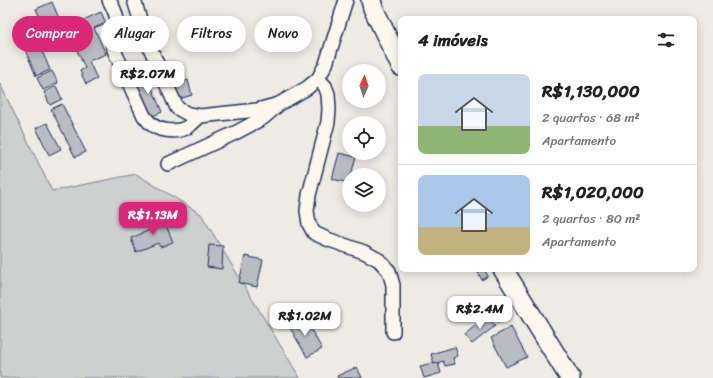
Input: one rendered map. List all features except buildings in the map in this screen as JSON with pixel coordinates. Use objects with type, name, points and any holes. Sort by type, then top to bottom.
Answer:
[{"type":"street","points":[[109,0],[117,24],[112,43],[114,50],[144,116],[150,124],[156,128],[176,130],[186,128],[200,116]]},
{"type":"street","points":[[134,0],[146,39],[177,108],[188,114],[200,116],[257,110],[279,104]]},
{"type":"street","points":[[168,164],[235,134],[263,118],[279,104],[307,88],[318,79],[326,64],[346,0]]},
{"type":"street","points":[[371,0],[373,8],[398,60]]},
{"type":"street","points":[[318,79],[325,86],[328,94],[329,108],[328,122],[309,195],[309,224],[314,233],[364,252],[379,260],[389,271],[393,285],[393,332]]},
{"type":"street","points":[[505,272],[570,378]]},
{"type":"shaded area","points":[[0,84],[52,191],[136,174],[201,214],[300,378],[0,378]]}]
